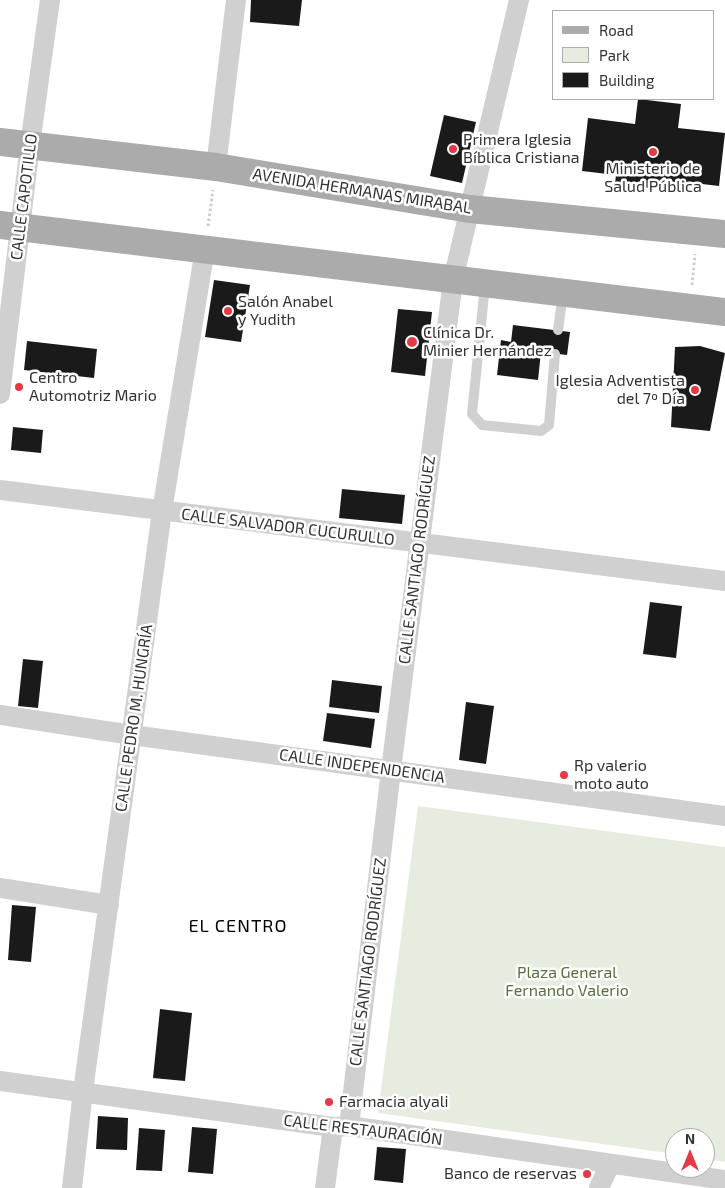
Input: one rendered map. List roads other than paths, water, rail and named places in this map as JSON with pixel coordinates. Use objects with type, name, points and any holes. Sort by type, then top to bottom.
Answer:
[{"type":"main road","name":"AVENIDA HERMANAS MIRABAL","points":[[0,142],[216,167],[470,209],[725,234]]},
{"type":"main road","points":[[10,226],[725,312]]},
{"type":"street","name":"CALLE CAPOTILLO","points":[[0,394],[10,226],[30,146],[50,0]]},
{"type":"street","points":[[216,167],[236,0]]},
{"type":"street","name":"CALLE SANTIAGO RODRÍGUEZ","points":[[324,1188],[341,1127],[391,770],[452,280],[519,0]]},
{"type":"street","name":"CALLE PEDRO M. HUNGRÍA","points":[[72,1188],[83,1091],[162,511],[205,249]]},
{"type":"street","name":"CALLE SALVADOR CUCURULLO","points":[[0,490],[725,581]]},
{"type":"street","name":"CALLE INDEPENDENCIA","points":[[0,715],[132,735],[725,816]]},
{"type":"street","points":[[0,888],[109,906]]},
{"type":"street","name":"CALLE RESTAURACIÓN","points":[[0,1081],[610,1164],[675,1181],[725,1180]]},
{"type":"street","points":[[599,1188],[610,1164]]},
{"type":"lane","points":[[485,284],[472,414],[482,425],[541,431],[549,425],[555,354]]},
{"type":"lane","points":[[558,330],[563,293]]},
{"type":"place","name":"Primera Iglesia Bíblica Cristiana","points":[[453,149]]},
{"type":"place","name":"Ministerio de Salud Pública","points":[[653,152]]},
{"type":"place","name":"Salón Anabel y Yudith","points":[[228,311]]},
{"type":"place","name":"Clínica Dr. Minier Hernández","points":[[412,342]]},
{"type":"place","name":"Centro Automotriz Mario","points":[[19,387]]},
{"type":"place","name":"Iglesia Adventista del 7º Día","points":[[695,390]]},
{"type":"place","name":"Rp valerio moto auto","points":[[564,775]]},
{"type":"place","name":"Farmacia alyali","points":[[329,1102]]},
{"type":"place","name":"Banco de reservas","points":[[587,1174]]},
{"type":"district","name":"EL CENTRO","points":[[238,926]]},
{"type":"park label","name":"Plaza General Fernando Valerio","points":[[567,982]]}]
